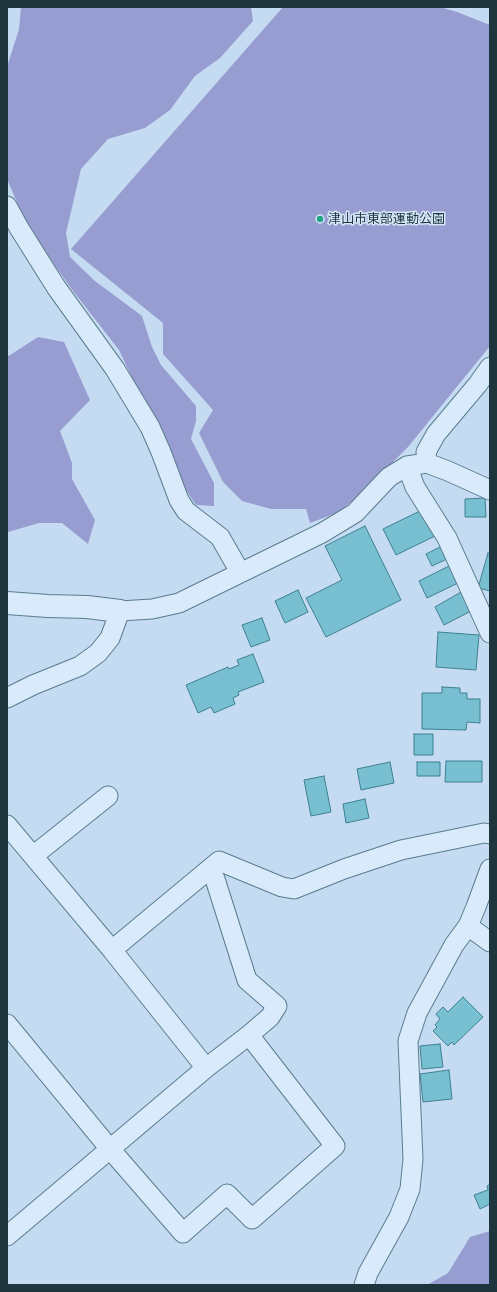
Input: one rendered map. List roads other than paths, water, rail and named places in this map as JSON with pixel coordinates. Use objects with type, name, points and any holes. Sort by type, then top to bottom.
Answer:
[{"type":"street","points":[[7,206],[56,287],[115,369],[150,427],[179,500],[186,511],[220,537],[240,572]]},
{"type":"street","points":[[427,463],[426,452],[436,434],[478,384],[490,366]]},
{"type":"street","points":[[7,603],[87,607],[120,611],[152,609],[179,603],[322,533],[354,513],[389,477],[406,466],[427,463],[490,490]]},
{"type":"street","points":[[406,466],[416,487],[447,538],[490,633]]},
{"type":"street","points":[[7,698],[33,685],[80,666],[98,653],[110,638],[120,611]]},
{"type":"street","points":[[33,856],[108,796]]},
{"type":"street","points":[[7,825],[112,950],[206,1068]]},
{"type":"street","points":[[112,950],[219,861],[282,887],[294,889],[344,869],[401,850],[484,833],[490,834]]},
{"type":"street","points":[[364,1285],[368,1273],[399,1217],[410,1189],[413,1159],[408,1041],[417,1013],[454,945],[468,926],[490,869]]},
{"type":"street","points":[[10,1227],[110,1149],[206,1068],[249,1035],[270,1017],[277,1006],[247,980],[214,879],[208,871]]},
{"type":"street","points":[[468,926],[490,942]]},
{"type":"street","points":[[7,1024],[110,1149],[183,1233],[227,1194],[252,1219],[335,1146],[249,1035]]},
{"type":"place","name":"津山市東部運動公園","points":[[320,219]]}]
